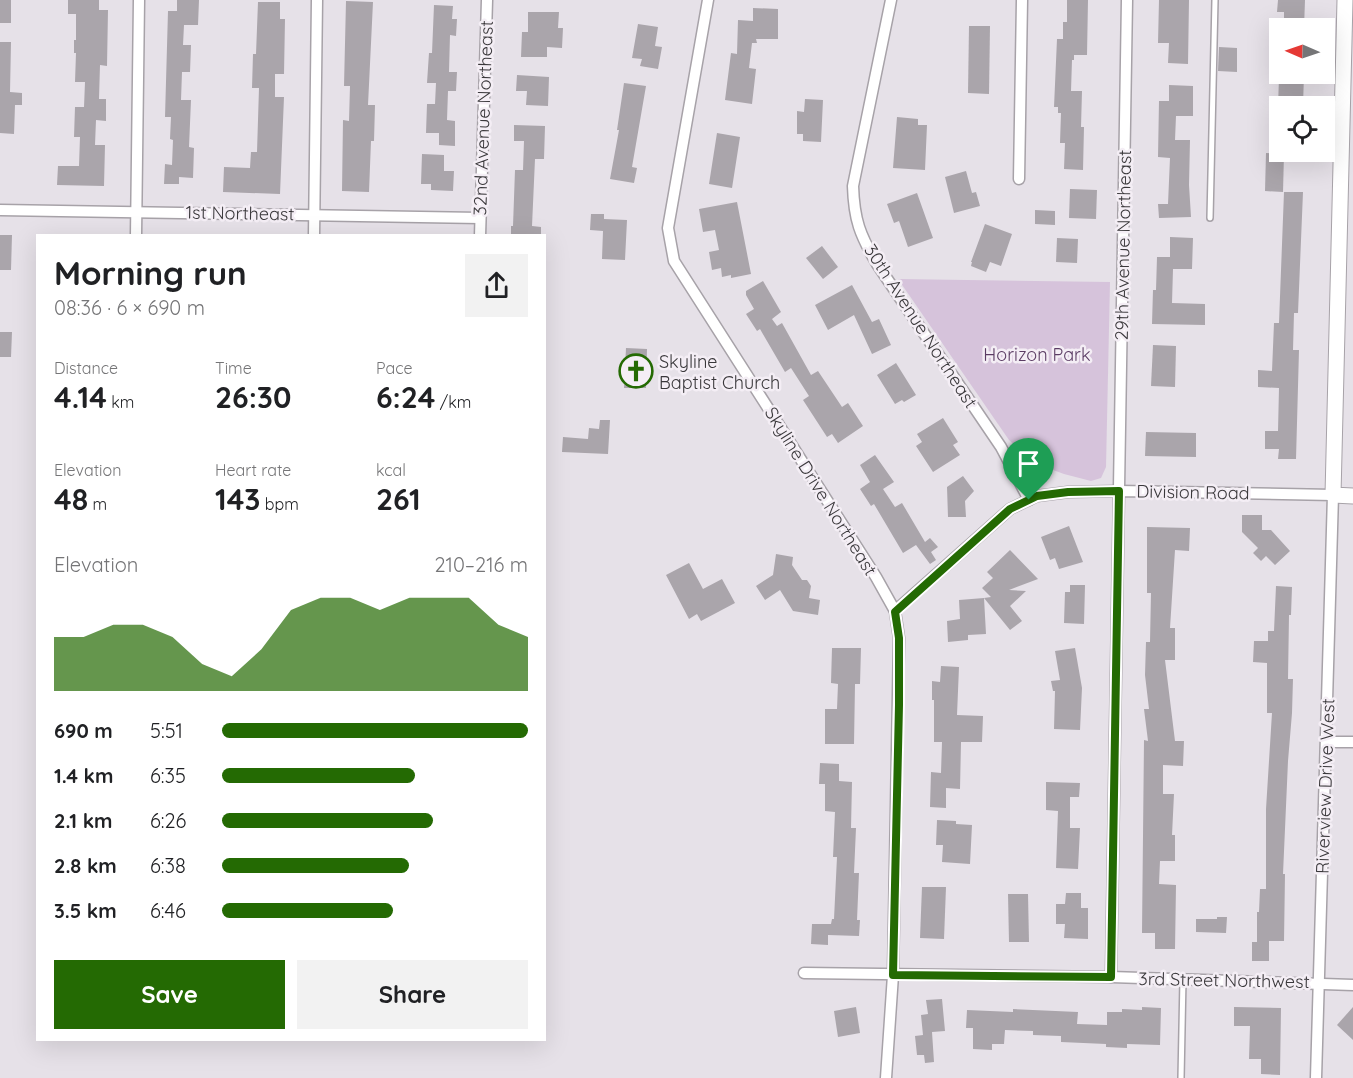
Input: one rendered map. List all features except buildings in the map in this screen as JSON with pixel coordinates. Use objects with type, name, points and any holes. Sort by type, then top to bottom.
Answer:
[{"type":"street","points":[[136,234],[139,0]]},
{"type":"street","points":[[314,234],[317,0]]},
{"type":"street","name":"32nd Avenue Northeast","points":[[480,234],[486,0]]},
{"type":"street","name":"Skyline Drive Northeast","points":[[708,0],[668,228],[674,261],[876,577],[895,612]]},
{"type":"street","name":"30th Avenue Northeast","points":[[891,0],[853,186],[854,212],[863,239],[877,264],[1001,447],[1029,500]]},
{"type":"street","points":[[1019,179],[1022,0]]},
{"type":"street","name":"29th Avenue Northeast","points":[[1111,977],[1127,0]]},
{"type":"street","points":[[1333,495],[1348,134],[1345,0]]},
{"type":"street","name":"1st Northeast","points":[[0,210],[480,218]]},
{"type":"street","name":"Division Road","points":[[895,612],[1010,509],[1037,496],[1068,492],[1119,491],[1353,496]]},
{"type":"street","name":"Riverview Drive West","points":[[1316,1078],[1333,495]]},
{"type":"street","points":[[886,1078],[893,975],[899,705],[899,638],[895,612]]},
{"type":"street","points":[[1327,742],[1353,742]]},
{"type":"street","name":"3rd Street Northwest","points":[[804,973],[1111,977],[1320,982],[1353,985]]},
{"type":"lane","points":[[1210,219],[1215,0]]},
{"type":"lane","points":[[1181,1078],[1183,979]]},
{"type":"green space","name":"Horizon Park","points":[[898,279],[1110,282],[1106,467],[1101,478],[1091,481],[1034,463],[1009,440]]},
{"type":"place","name":"Skyline Baptist Church","points":[[636,371]]},
{"type":"route","points":[[1119,491],[1111,977],[893,975],[899,705],[899,638],[895,612],[1010,509],[1029,500],[1037,496],[1068,492],[1119,491]]}]
